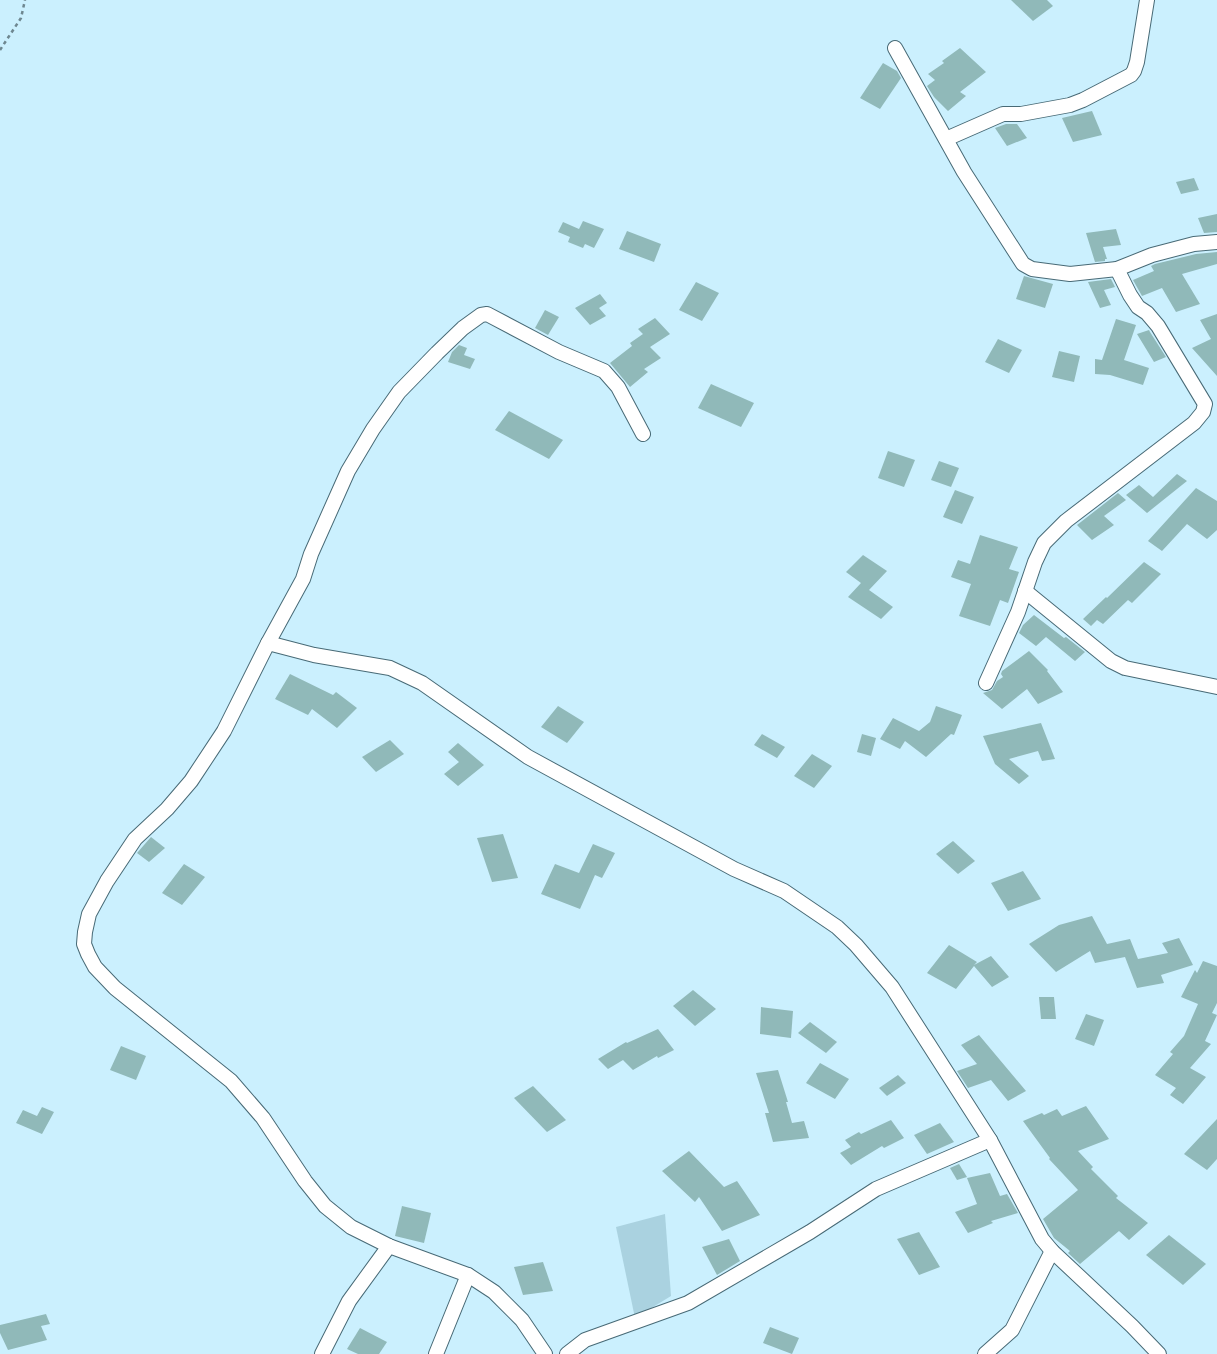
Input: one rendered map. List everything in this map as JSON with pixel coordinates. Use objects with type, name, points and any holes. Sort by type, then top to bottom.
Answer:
[{"type":"street","points":[[946,139],[1003,114],[1021,114],[1070,105],[1131,75],[1137,62],[1147,0]]},
{"type":"street","points":[[895,48],[972,184],[1023,264],[1031,269],[1070,274],[1117,270],[1152,255],[1194,244],[1217,242]]},
{"type":"street","points":[[986,683],[1018,612],[1044,543],[1066,521],[1194,423],[1205,404],[1158,326],[1138,307],[1117,270]]},
{"type":"street","points":[[545,1354],[522,1320],[494,1292],[468,1275],[389,1246],[351,1227],[325,1206],[263,1118],[231,1081],[115,988],[95,967],[84,944],[85,932],[89,914],[135,839],[167,809],[191,781],[224,731],[303,579],[311,554],[348,471],[373,429],[399,392],[463,328],[481,314],[487,314],[559,352],[604,371],[618,387],[643,434]]},
{"type":"street","points":[[1025,591],[1111,661],[1125,668],[1217,687]]},
{"type":"street","points":[[268,643],[314,655],[390,668],[422,682],[528,757],[734,869],[784,891],[837,928],[892,987],[990,1140],[1042,1239],[1159,1354]]},
{"type":"street","points":[[567,1354],[585,1340],[688,1303],[810,1232],[876,1189],[990,1140]]},
{"type":"street","points":[[322,1354],[349,1301],[389,1246]]},
{"type":"street","points":[[985,1354],[1013,1330],[1052,1251]]},
{"type":"street","points":[[436,1354],[468,1275]]},
{"type":"path","points":[[0,50],[21,19],[25,0]]},
{"type":"shaded area","points":[[665,1214],[671,1296],[635,1318],[616,1227]]},
{"type":"building","points":[[1011,0],[1047,0],[1053,6],[1033,21]]},
{"type":"building","points":[[960,48],[986,72],[960,92],[966,96],[948,111],[927,86],[935,80],[928,74]]},
{"type":"building","points":[[883,63],[897,71],[901,78],[880,109],[860,98]]},
{"type":"building","points":[[1092,111],[1102,135],[1073,142],[1062,118]]},
{"type":"building","points":[[1017,124],[1027,138],[1007,146],[995,128]]},
{"type":"building","points":[[1194,178],[1199,190],[1181,194],[1176,182]]},
{"type":"building","points":[[1217,214],[1217,232],[1204,233],[1198,218]]},
{"type":"building","points":[[583,221],[604,229],[594,248],[585,244],[583,248],[568,242],[570,237],[558,232],[563,222],[579,229]]},
{"type":"building","points":[[1116,229],[1121,245],[1103,247],[1107,259],[1095,262],[1086,233]]},
{"type":"building","points":[[627,231],[661,244],[654,262],[619,249]]},
{"type":"building","points":[[1217,252],[1217,264],[1182,274],[1200,304],[1176,312],[1162,288],[1142,296],[1133,280],[1154,271],[1151,266],[1155,264]]},
{"type":"building","points":[[1024,276],[1053,284],[1045,308],[1016,299]]},
{"type":"building","points":[[1111,279],[1115,287],[1104,290],[1111,305],[1100,308],[1088,282]]},
{"type":"building","points":[[696,282],[719,293],[702,321],[679,310]]},
{"type":"building","points":[[600,294],[607,303],[599,308],[606,316],[590,325],[575,308]]},
{"type":"building","points":[[545,310],[559,317],[548,335],[535,328]]},
{"type":"building","points":[[1217,314],[1217,376],[1192,348],[1211,339],[1200,320]]},
{"type":"building","points":[[655,318],[670,334],[650,347],[661,358],[644,369],[648,372],[630,387],[610,363],[643,334],[638,329]]},
{"type":"building","points":[[1116,319],[1136,325],[1124,360],[1149,368],[1143,385],[1110,375],[1095,374],[1095,359],[1102,360]]},
{"type":"building","points":[[1149,330],[1166,357],[1154,362],[1137,334]]},
{"type":"building","points":[[998,339],[1022,350],[1009,373],[985,362]]},
{"type":"building","points":[[459,345],[467,348],[464,355],[475,359],[470,369],[448,362]]},
{"type":"building","points":[[1059,351],[1080,356],[1074,382],[1052,377]]},
{"type":"building","points":[[711,384],[754,403],[741,427],[698,408]]},
{"type":"building","points":[[509,411],[563,440],[549,459],[495,430]]},
{"type":"building","points":[[888,451],[915,460],[904,487],[878,478]]},
{"type":"building","points":[[939,461],[959,468],[951,487],[931,480]]},
{"type":"building","points":[[1177,474],[1187,481],[1147,513],[1126,495],[1139,485],[1153,497]]},
{"type":"building","points":[[1196,488],[1217,501],[1217,530],[1207,539],[1187,524],[1162,551],[1148,541]]},
{"type":"building","points":[[955,490],[974,497],[962,524],[943,517]]},
{"type":"building","points":[[1118,493],[1126,500],[1104,516],[1114,525],[1092,540],[1077,525]]},
{"type":"building","points":[[980,535],[1018,547],[1009,569],[1019,572],[1008,603],[1000,600],[990,626],[959,616],[971,584],[951,577],[958,560],[970,564]]},
{"type":"building","points":[[863,555],[887,571],[869,590],[893,607],[881,619],[848,597],[861,583],[846,572]]},
{"type":"building","points":[[1144,562],[1161,574],[1132,603],[1128,600],[1103,624],[1097,620],[1091,626],[1083,619],[1107,598]]},
{"type":"building","points":[[1034,615],[1085,652],[1075,661],[1046,637],[1036,646],[1019,633]]},
{"type":"building","points":[[1029,651],[1048,670],[1063,692],[1038,704],[1027,689],[1002,709],[983,693],[992,690],[1003,677],[1002,671]]},
{"type":"building","points":[[290,674],[333,695],[336,692],[357,708],[337,728],[312,709],[308,715],[275,699]]},
{"type":"building","points":[[558,706],[584,722],[567,743],[541,727]]},
{"type":"building","points":[[936,706],[962,715],[954,735],[951,734],[926,757],[905,741],[900,749],[880,739],[893,718],[919,731],[930,722]]},
{"type":"building","points":[[1041,723],[1055,759],[1042,761],[1038,751],[1009,759],[1029,776],[1019,784],[995,764],[983,736]]},
{"type":"building","points":[[762,734],[785,747],[777,758],[754,745]]},
{"type":"building","points":[[862,734],[876,738],[871,756],[857,752]]},
{"type":"building","points":[[390,740],[404,754],[376,772],[362,757]]},
{"type":"building","points":[[458,743],[484,765],[458,786],[444,774],[459,762],[448,752]]},
{"type":"building","points":[[812,754],[832,766],[814,788],[794,776]]},
{"type":"building","points":[[503,834],[518,878],[492,882],[477,838]]},
{"type":"building","points":[[151,837],[165,848],[149,862],[137,853]]},
{"type":"building","points":[[953,841],[975,861],[958,874],[936,854]]},
{"type":"building","points":[[593,844],[615,853],[602,878],[595,875],[580,909],[541,894],[555,864],[579,873]]},
{"type":"building","points":[[184,864],[205,877],[182,905],[162,893]]},
{"type":"building","points":[[1023,871],[1041,899],[1008,911],[991,883]]},
{"type":"building","points":[[1092,916],[1107,944],[1130,939],[1138,959],[1168,953],[1162,943],[1179,938],[1193,965],[1161,975],[1164,983],[1137,988],[1125,957],[1095,963],[1090,951],[1056,972],[1029,944],[1059,925]]},
{"type":"building","points":[[949,945],[977,962],[974,965],[991,956],[1009,977],[992,987],[974,966],[956,989],[927,973]]},
{"type":"building","points":[[1203,961],[1217,966],[1217,1003],[1212,1013],[1217,1015],[1205,1041],[1211,1044],[1190,1068],[1206,1077],[1183,1104],[1170,1095],[1176,1088],[1155,1075],[1184,1036],[1198,1004],[1181,997],[1195,970],[1197,973]]},
{"type":"building","points":[[693,990],[716,1009],[695,1026],[673,1006]]},
{"type":"building","points":[[1039,997],[1054,997],[1056,1019],[1041,1019]]},
{"type":"building","points":[[761,1007],[793,1011],[791,1038],[760,1034]]},
{"type":"building","points":[[1086,1014],[1104,1020],[1094,1046],[1075,1039]]},
{"type":"building","points":[[810,1022],[837,1042],[826,1053],[798,1033]]},
{"type":"building","points":[[658,1029],[674,1050],[633,1070],[623,1060],[608,1069],[598,1059],[626,1042]]},
{"type":"building","points":[[979,1035],[1026,1091],[1008,1101],[991,1080],[968,1088],[957,1071],[977,1064],[961,1045]]},
{"type":"building","points":[[121,1046],[146,1056],[136,1080],[110,1070]]},
{"type":"building","points":[[820,1063],[849,1079],[835,1099],[806,1083]]},
{"type":"building","points":[[778,1070],[792,1123],[804,1121],[809,1138],[773,1142],[765,1113],[769,1113],[756,1073]]},
{"type":"building","points":[[898,1075],[906,1083],[887,1096],[879,1088]]},
{"type":"building","points":[[533,1086],[566,1120],[547,1132],[514,1098]]},
{"type":"building","points":[[1086,1106],[1109,1139],[1078,1151],[1093,1167],[1091,1169],[1118,1196],[1116,1198],[1148,1223],[1129,1240],[1119,1231],[1080,1264],[1068,1253],[1070,1251],[1054,1238],[1043,1219],[1078,1190],[1049,1159],[1023,1121],[1057,1109],[1062,1116]]},
{"type":"building","points":[[42,1107],[54,1112],[42,1134],[16,1123],[23,1110],[37,1116]]},
{"type":"building","points":[[1217,1119],[1217,1159],[1207,1170],[1184,1154]]},
{"type":"building","points":[[891,1120],[904,1138],[884,1148],[882,1146],[851,1165],[840,1153],[851,1147],[845,1140]]},
{"type":"building","points":[[940,1123],[954,1142],[927,1154],[914,1135]]},
{"type":"building","points":[[689,1151],[724,1187],[737,1181],[760,1215],[722,1231],[699,1197],[695,1202],[662,1171]]},
{"type":"building","points":[[959,1164],[967,1177],[957,1180],[950,1168]]},
{"type":"building","points":[[990,1173],[1000,1196],[1007,1194],[1018,1213],[991,1221],[993,1223],[968,1233],[955,1212],[977,1204],[967,1178]]},
{"type":"building","points":[[402,1206],[431,1213],[424,1243],[395,1236]]},
{"type":"building","points":[[919,1232],[940,1267],[919,1275],[897,1239]]},
{"type":"building","points":[[1169,1235],[1206,1264],[1183,1285],[1146,1255]]},
{"type":"building","points":[[729,1239],[740,1261],[717,1275],[702,1247]]},
{"type":"building","points":[[543,1262],[553,1291],[523,1295],[514,1267]]},
{"type":"building","points":[[46,1314],[50,1324],[41,1326],[47,1340],[8,1350],[0,1333],[0,1325]]},
{"type":"building","points":[[770,1327],[799,1338],[792,1354],[763,1343]]},
{"type":"building","points":[[360,1328],[387,1342],[379,1354],[358,1354],[347,1349]]}]
